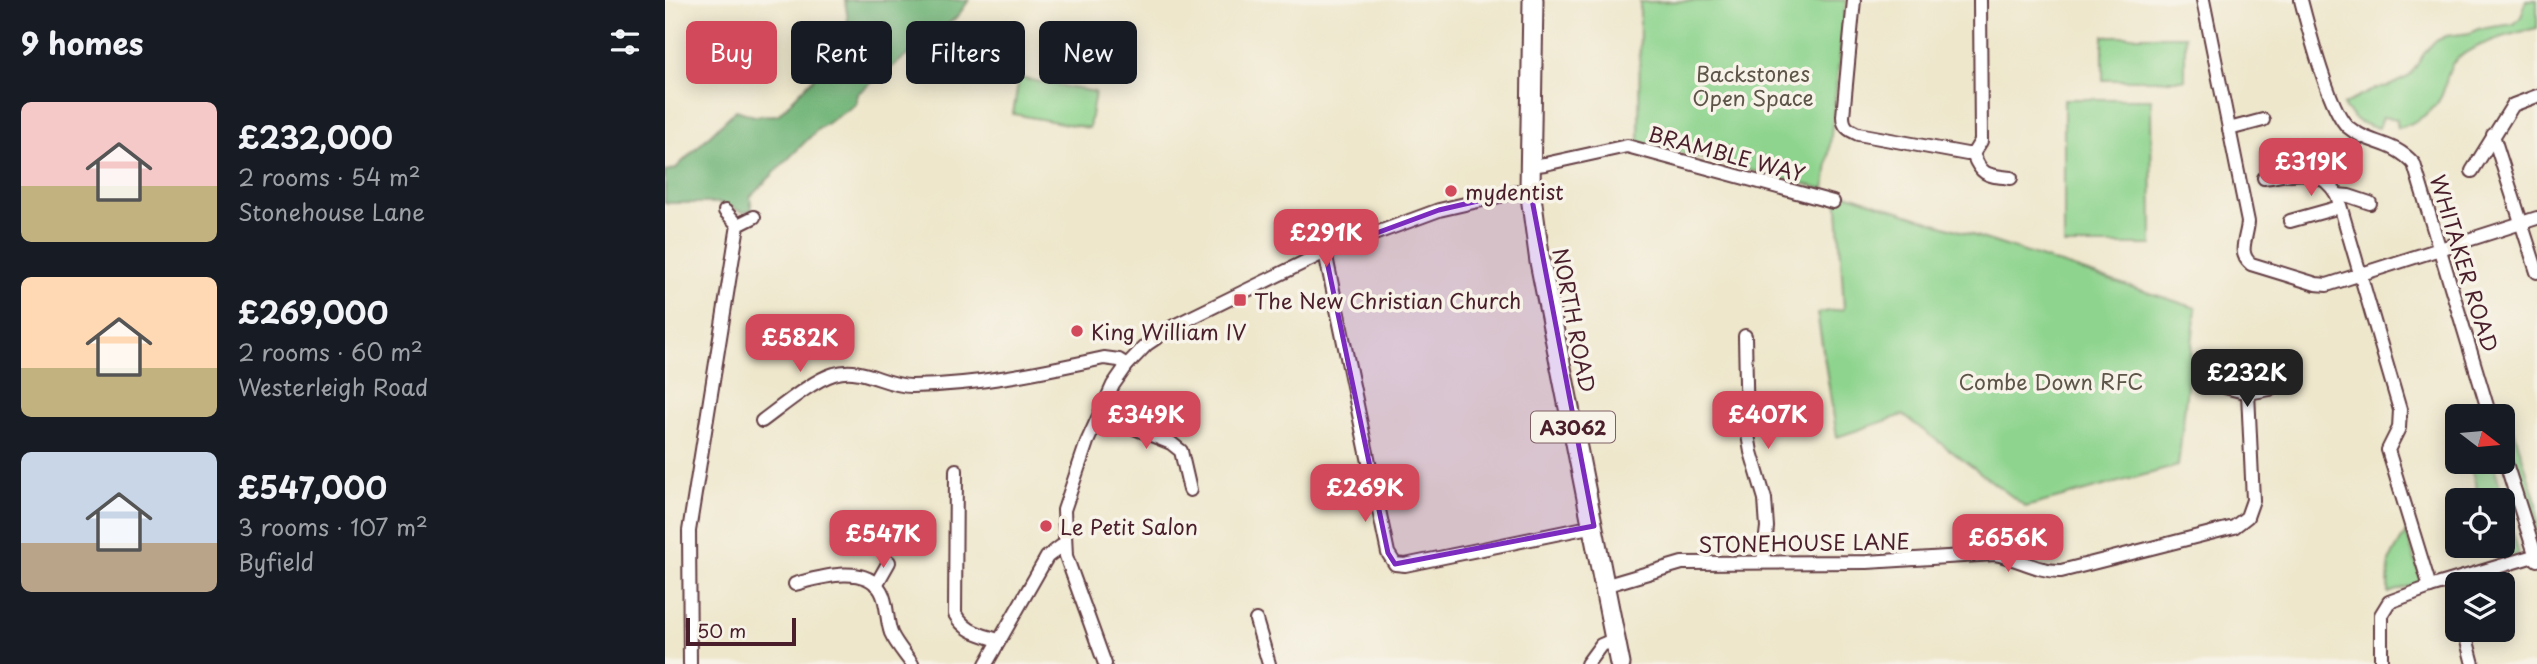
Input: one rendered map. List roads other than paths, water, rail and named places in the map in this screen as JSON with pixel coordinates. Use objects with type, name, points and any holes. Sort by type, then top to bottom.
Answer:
[{"type":"main road","name":"A3062","points":[[1530,189],[1533,0]]},
{"type":"main road","name":"NORTH ROAD","points":[[1530,189],[1539,262],[1620,664]]},
{"type":"street","points":[[1854,0],[1843,116],[1843,123],[1848,130],[1924,148],[1973,154]]},
{"type":"street","points":[[1973,154],[1981,141],[1980,0]]},
{"type":"street","points":[[2203,0],[2248,222],[2242,252],[2251,264],[2327,285],[2537,218]]},
{"type":"street","name":"WHITAKER ROAD","points":[[2301,0],[2312,43],[2337,113],[2347,126],[2359,134],[2400,150],[2414,164],[2486,404]]},
{"type":"street","points":[[2472,171],[2513,105],[2537,96]]},
{"type":"street","points":[[2229,129],[2263,120]]},
{"type":"street","points":[[2493,135],[2537,272]]},
{"type":"street","name":"BRAMBLE WAY","points":[[1529,166],[1627,146],[1833,202]]},
{"type":"street","points":[[1973,154],[1979,169],[1986,175],[2011,178]]},
{"type":"street","points":[[2264,178],[2312,173],[2331,186],[2339,201],[2400,410],[2399,428],[2388,450],[2430,587]]},
{"type":"street","points":[[1105,664],[1072,577],[1064,544],[1064,510],[1100,414],[1113,385],[1127,365],[1147,344],[1174,326],[1325,252],[1439,210],[1530,189]]},
{"type":"street","points":[[2290,220],[2339,201],[2370,203]]},
{"type":"street","points":[[725,211],[738,225]]},
{"type":"street","points":[[738,225],[754,217]]},
{"type":"street","points":[[690,664],[689,531],[738,225]]},
{"type":"street","points":[[1325,252],[1388,553],[1395,564],[1405,565],[1594,526]]},
{"type":"street","points":[[1745,336],[1747,429],[1765,499],[1767,527],[1763,562]]},
{"type":"street","points":[[762,421],[834,374],[854,372],[869,374],[890,384],[944,386],[999,380],[1104,358],[1119,360],[1127,365]]},
{"type":"street","points":[[2225,387],[2248,393],[2270,389]]},
{"type":"street","name":"STONEHOUSE LANE","points":[[1604,586],[1682,563],[1867,562],[1995,554],[2012,557],[2046,572],[2061,571],[2234,527],[2247,517],[2253,500],[2248,393]]},
{"type":"street","points":[[1100,414],[1171,443],[1181,451],[1189,490]]},
{"type":"street","points":[[956,470],[955,614],[961,625],[998,640]]},
{"type":"street","points":[[2483,572],[2537,557],[2510,474]]},
{"type":"street","points":[[986,664],[1047,557],[1064,544]]},
{"type":"street","points":[[876,585],[889,562]]},
{"type":"street","points":[[795,584],[851,575],[864,577],[876,585],[881,592],[891,633],[912,664]]},
{"type":"street","points":[[2381,664],[2381,615],[2384,608],[2389,602],[2445,583]]},
{"type":"street","points":[[1257,620],[1269,664]]},
{"type":"street","points":[[1587,664],[1601,645],[1615,639]]},
{"type":"street","points":[[2467,642],[2473,664]]},
{"type":"place","name":"mydentist","points":[[1451,191]]},
{"type":"place","name":"The New Christian Church","points":[[1240,300]]},
{"type":"place","name":"King William IV","points":[[1077,331]]},
{"type":"place","name":"Le Petit Salon","points":[[1046,526]]},
{"type":"park label","name":"Backstones Open Space","points":[[1753,85]]},
{"type":"park label","name":"Combe Down RFC","points":[[2051,381]]}]
